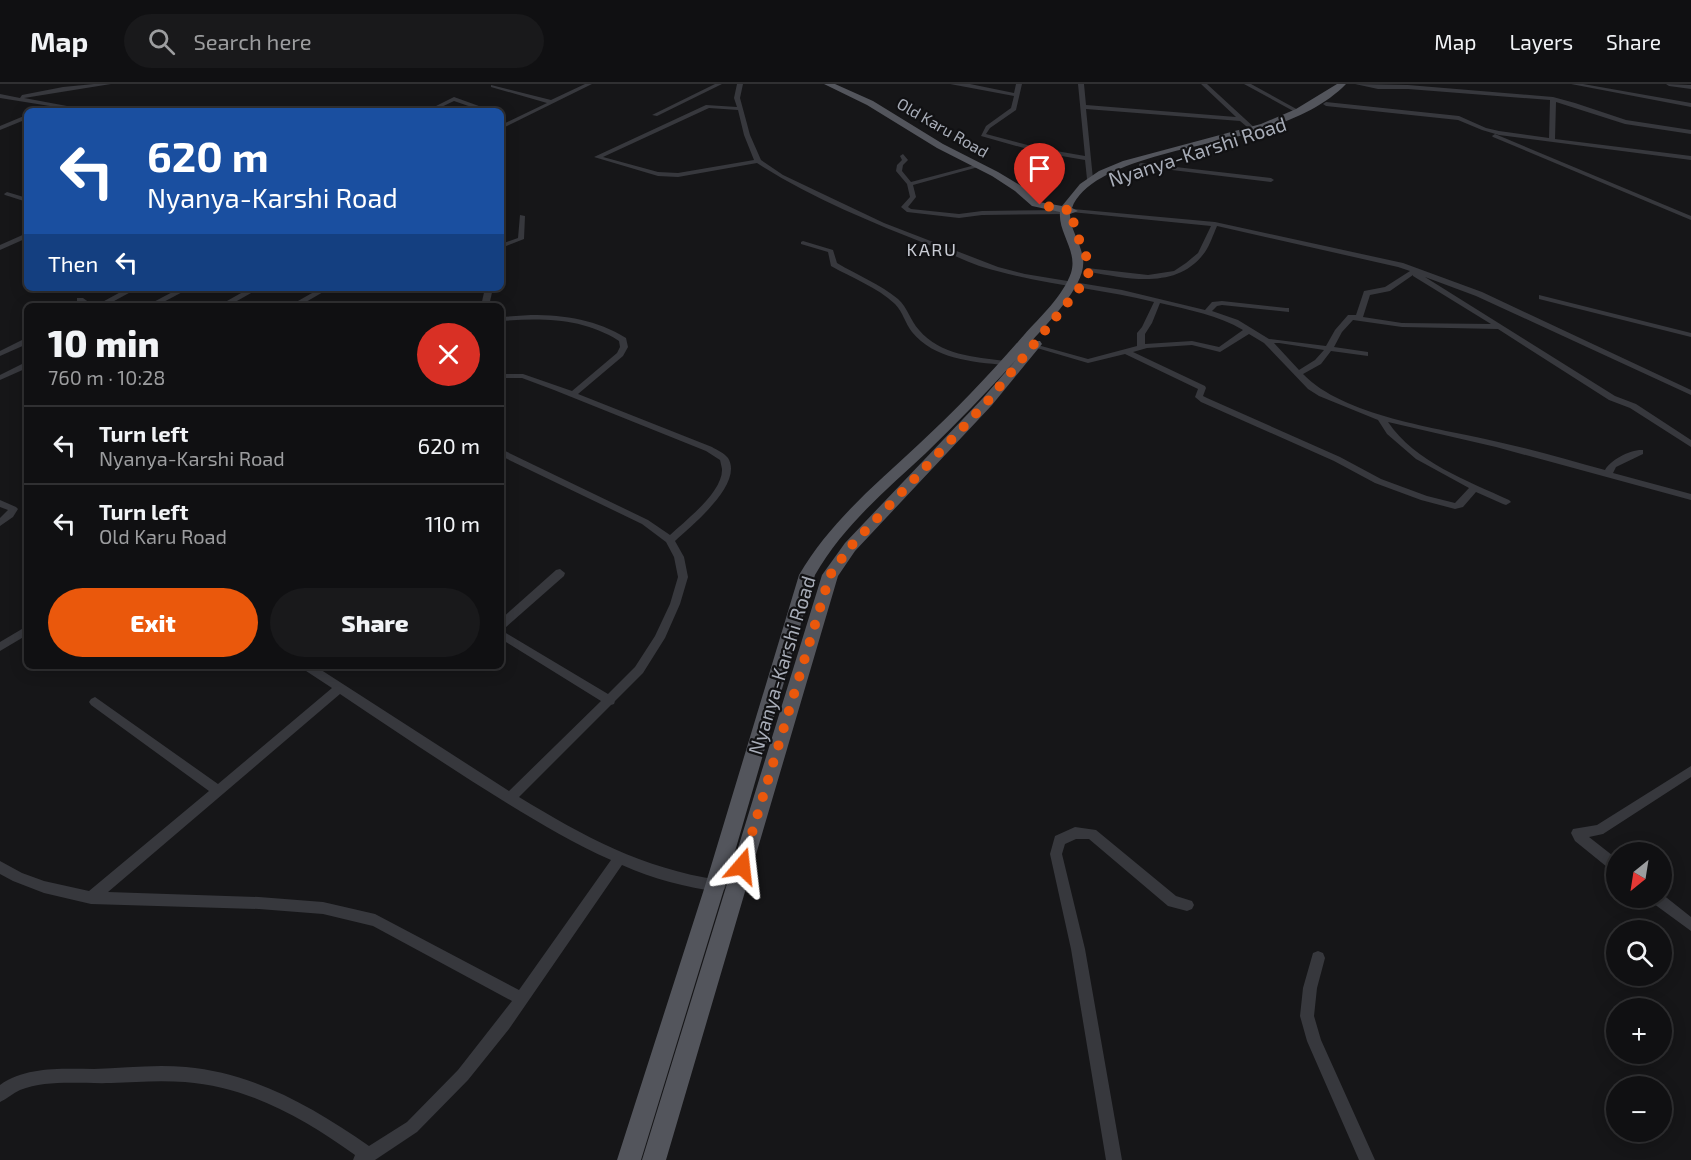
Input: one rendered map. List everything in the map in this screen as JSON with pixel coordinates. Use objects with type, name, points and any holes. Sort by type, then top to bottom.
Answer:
[{"type":"main road","name":"Old Karu Road","points":[[828,84],[870,103],[940,146],[980,166],[1019,189],[1036,204],[1068,211]]},
{"type":"main road","name":"Nyanya-Karshi Road","points":[[629,1160],[715,886],[807,575],[815,558],[839,528],[987,402],[1035,346],[1077,285],[1080,260],[1067,231],[1068,211],[1076,194],[1090,179],[1124,163],[1254,130],[1330,94],[1342,84]]},
{"type":"main road","name":"Nyanya-Karshi Road","points":[[1068,211],[1097,183],[1122,170],[1263,132],[1326,104],[1356,84]]},
{"type":"main road","points":[[1068,211],[1085,249],[1090,270]]},
{"type":"main road","name":"Nyanya-Karshi Road","points":[[654,1160],[830,575],[850,547],[926,455],[1005,363],[1090,270]]},
{"type":"street","points":[[17,98],[63,89],[108,84]]},
{"type":"street","points":[[504,125],[589,84]]},
{"type":"street","points":[[655,115],[718,84]]},
{"type":"street","points":[[740,84],[737,98],[758,160],[781,176],[882,224],[996,269],[1207,312],[1249,330],[1267,341],[1322,394],[1382,418],[1497,444],[1691,497]]},
{"type":"street","points":[[952,84],[1017,94]]},
{"type":"street","points":[[1019,84],[1011,112],[988,127],[983,135],[1038,150],[1089,159]]},
{"type":"street","points":[[1081,84],[1090,179]]},
{"type":"street","points":[[1204,84],[1254,130]]},
{"type":"street","points":[[1247,84],[1297,111]]},
{"type":"street","points":[[1356,84],[1553,99],[1625,122],[1691,132]]},
{"type":"street","points":[[1574,84],[1691,105]]},
{"type":"street","points":[[1669,84],[1691,87]]},
{"type":"street","points":[[493,86],[551,102]]},
{"type":"street","points":[[0,96],[74,108]]},
{"type":"street","points":[[435,108],[454,99],[480,108]]},
{"type":"street","points":[[1552,139],[1553,99]]},
{"type":"street","points":[[1326,104],[1459,118],[1499,138],[1691,218]]},
{"type":"street","points":[[740,109],[708,106],[597,157],[658,174],[678,176],[758,160]]},
{"type":"street","points":[[1084,107],[1242,119]]},
{"type":"street","points":[[504,117],[514,120]]},
{"type":"street","points":[[0,128],[24,118]]},
{"type":"street","points":[[1485,129],[1691,158]]},
{"type":"street","points":[[903,156],[904,160],[899,171],[910,184],[913,197],[904,207],[912,212],[959,216],[982,213],[1068,211],[1215,224],[1440,278],[1550,326],[1691,393]]},
{"type":"street","points":[[1141,165],[1271,180]]},
{"type":"street","points":[[910,184],[980,166]]},
{"type":"street","points":[[7,194],[24,199]]},
{"type":"street","points":[[504,245],[521,239],[522,216]]},
{"type":"street","points":[[1090,270],[1138,278],[1166,275],[1187,266],[1201,254],[1215,224]]},
{"type":"street","points":[[0,248],[24,236]]},
{"type":"street","points":[[803,243],[831,251],[834,264],[900,304],[916,331],[938,350],[968,358],[1005,363]]},
{"type":"street","points":[[1359,317],[1369,292],[1387,289],[1411,270]]},
{"type":"street","points":[[1411,270],[1612,398],[1633,406],[1691,444]]},
{"type":"street","points":[[105,303],[128,291]]},
{"type":"street","points":[[156,303],[180,291]]},
{"type":"street","points":[[228,303],[250,291]]},
{"type":"street","points":[[298,303],[320,291]]},
{"type":"street","points":[[1542,297],[1691,335]]},
{"type":"street","points":[[80,300],[85,303]]},
{"type":"street","points":[[1141,346],[1141,333],[1146,329],[1149,317],[1158,301]]},
{"type":"street","points":[[1207,312],[1215,304],[1222,303],[1286,310]]},
{"type":"street","points":[[1298,373],[1312,368],[1329,350],[1345,321],[1351,317],[1402,325],[1503,327]]},
{"type":"street","points":[[504,319],[567,319],[601,329],[622,340],[624,347],[620,354],[573,394]]},
{"type":"street","points":[[1035,346],[1088,361],[1141,346],[1192,343],[1220,350],[1249,330]]},
{"type":"street","points":[[1267,341],[1291,342],[1329,350],[1365,354]]},
{"type":"street","points":[[0,354],[24,342]]},
{"type":"street","points":[[1126,351],[1144,362],[1202,388],[1199,397],[1204,400],[1337,459],[1378,481],[1424,498],[1455,506],[1460,505],[1474,487]]},
{"type":"street","points":[[0,378],[24,366]]},
{"type":"street","points":[[504,376],[523,376],[573,394],[709,449],[723,458],[728,469],[723,485],[710,503],[670,540]]},
{"type":"street","points":[[1382,418],[1390,434],[1430,464],[1506,502]]},
{"type":"street","points":[[1608,473],[1612,465],[1640,452]]},
{"type":"street","points":[[504,453],[645,522],[670,540],[679,557],[683,577],[675,604],[660,638],[639,670],[510,798]]},
{"type":"street","points":[[0,503],[13,509],[10,515],[0,523]]},
{"type":"street","points":[[504,622],[560,573]]},
{"type":"street","points":[[0,647],[24,632]]},
{"type":"street","points":[[504,636],[610,701]]},
{"type":"street","points":[[312,669],[510,798],[620,858],[670,876],[715,886],[736,887]]},
{"type":"street","points":[[91,898],[340,688]]},
{"type":"street","points":[[95,702],[218,791]]},
{"type":"street","points":[[1606,858],[1577,833],[1599,830],[1691,771]]},
{"type":"street","points":[[1114,1160],[1078,949],[1056,854],[1059,840],[1075,833],[1092,834],[1173,902],[1187,905]]},
{"type":"street","points":[[0,1094],[36,1078],[184,1074],[225,1080],[273,1095],[326,1125],[365,1157],[412,1127],[463,1075],[522,999],[620,858]]},
{"type":"street","points":[[1,867],[18,877],[63,892],[91,898],[259,903],[323,908],[375,920],[522,999]]},
{"type":"street","points":[[1669,908],[1691,925]]},
{"type":"street","points":[[1318,958],[1310,988],[1307,1016],[1314,1041],[1367,1160]]},
{"type":"district","name":"KARU","points":[[932,249]]},
{"type":"route","points":[[742,866],[830,575],[836,564],[1013,372],[1082,285],[1090,270],[1085,249],[1074,228],[1073,211],[1040,205]]}]
